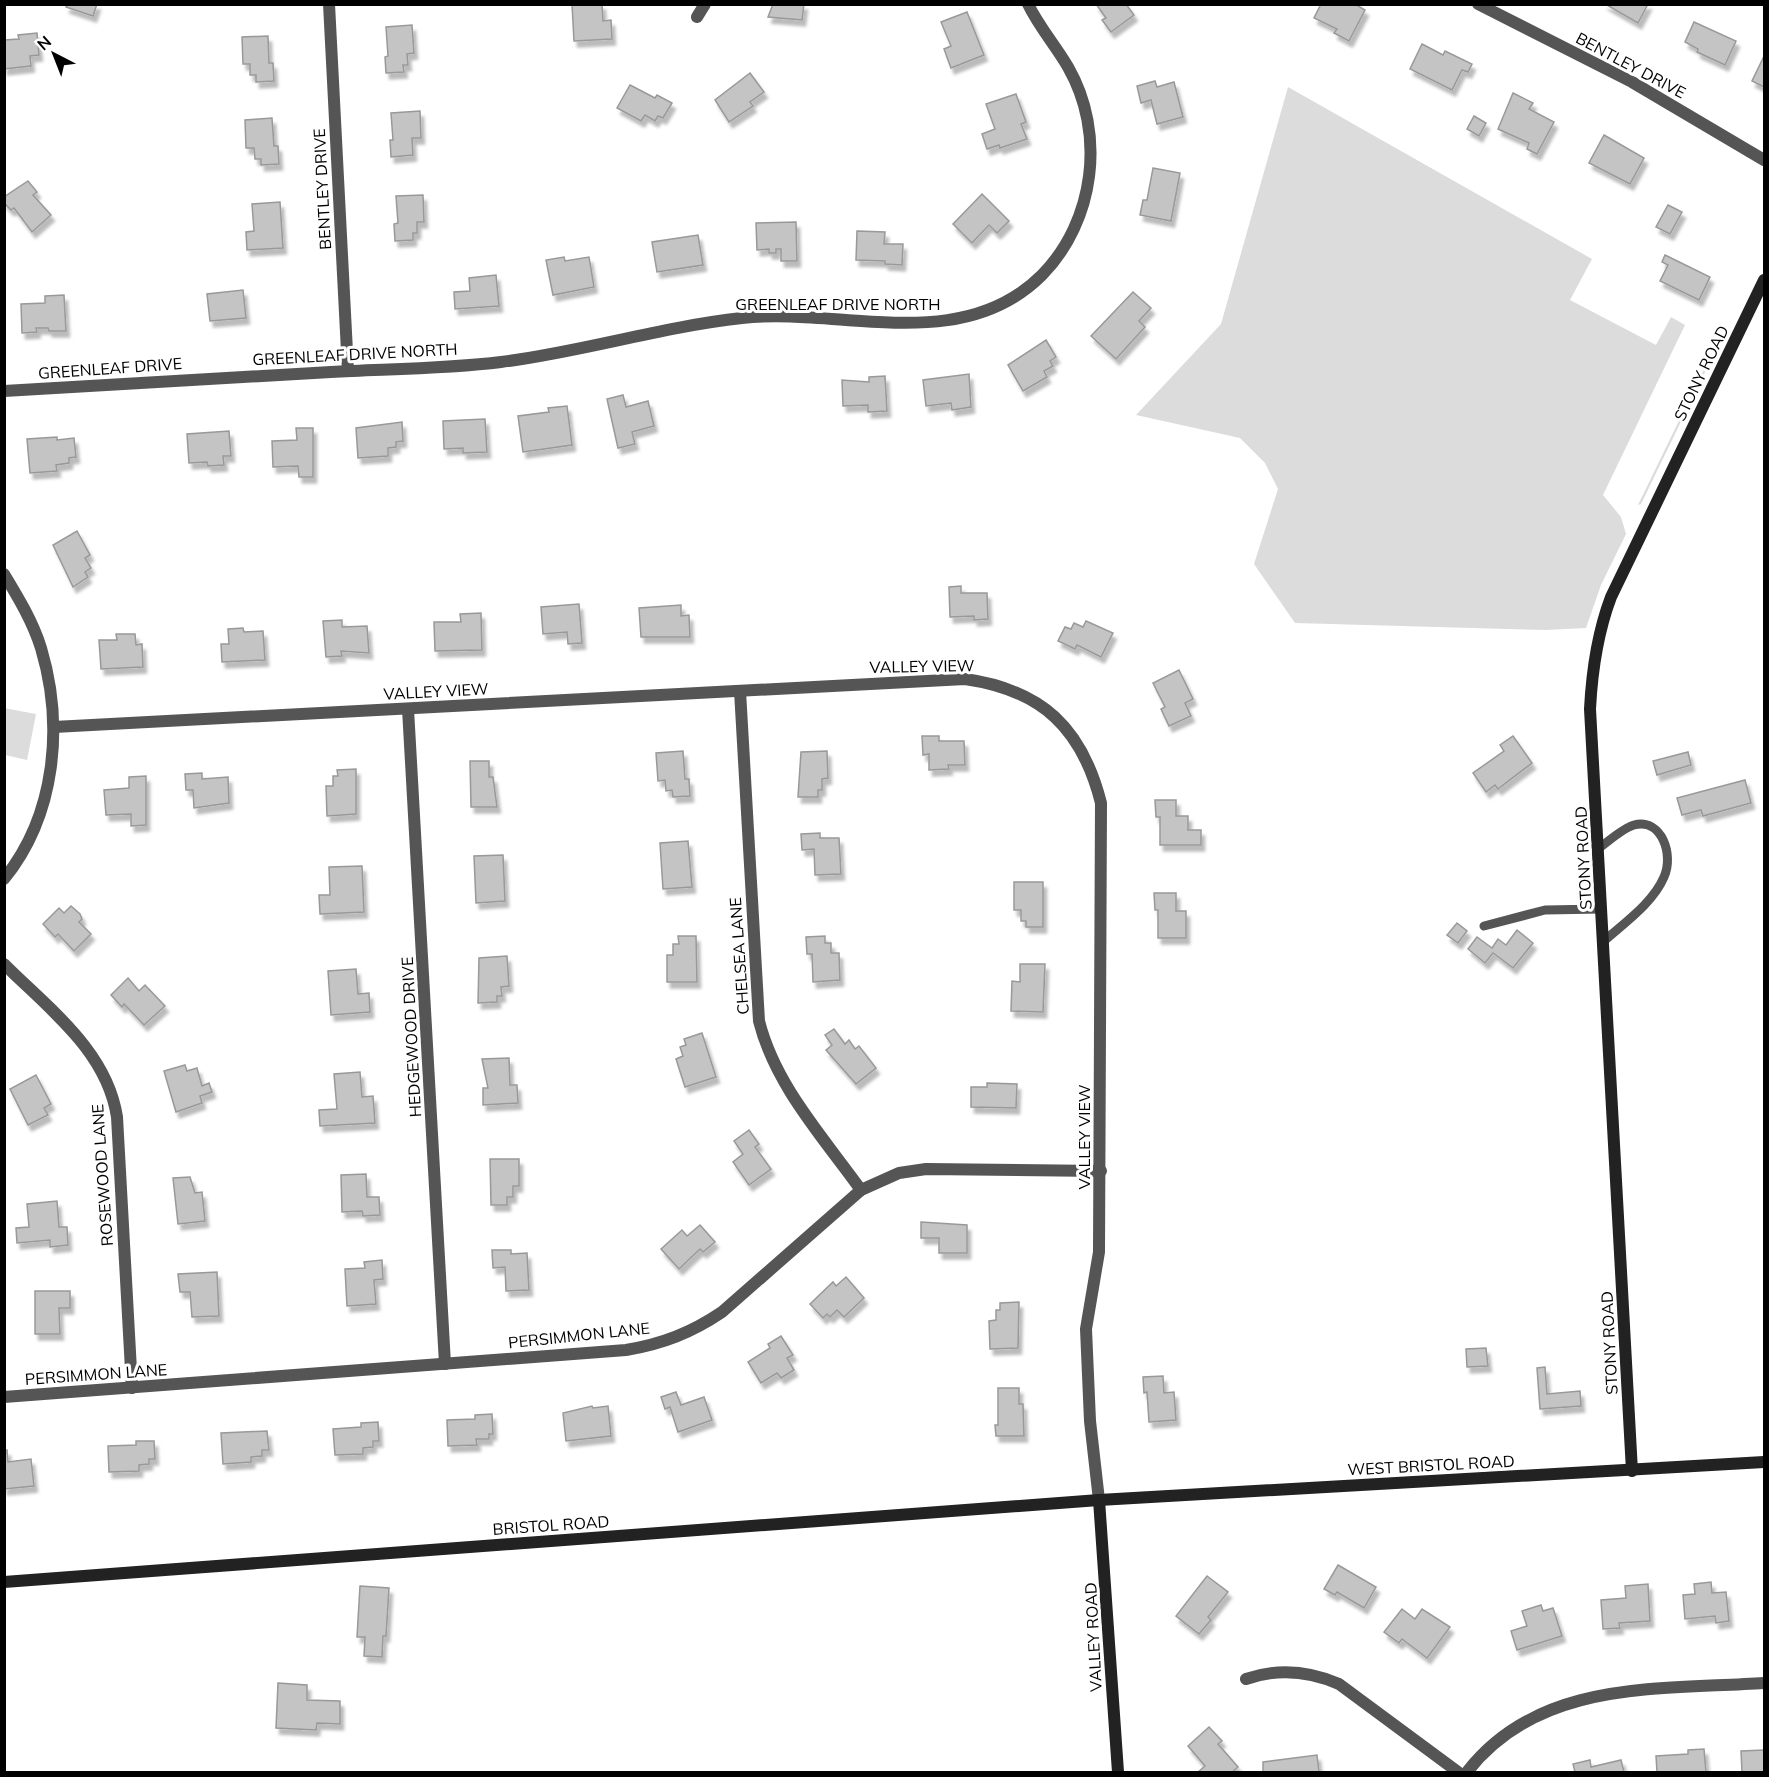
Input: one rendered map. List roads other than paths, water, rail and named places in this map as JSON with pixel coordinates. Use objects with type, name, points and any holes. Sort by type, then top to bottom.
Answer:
[{"type":"main road","name":"STONY ROAD","points":[[1632,1471],[1590,709],[1594,658],[1604,617],[1642,531],[1764,280]]},
{"type":"main road","name":"WEST BRISTOL ROAD","points":[[1099,1500],[1764,1462]]},
{"type":"main road","name":"BRISTOL ROAD","points":[[4,1582],[1099,1500]]},
{"type":"main road","name":"VALLEY ROAD","points":[[1099,1500],[1118,1773]]},
{"type":"street","name":"BENTLEY DRIVE","points":[[329,4],[348,371]]},
{"type":"street","points":[[697,17],[705,4]]},
{"type":"street","name":"GREENLEAF DRIVE NORTH","points":[[218,378],[500,362],[747,318],[930,323],[961,319],[1003,304],[1040,277],[1068,241],[1082,210],[1091,162],[1089,129],[1079,89],[1068,67],[1028,4]]},
{"type":"street","name":"BENTLEY DRIVE","points":[[1478,4],[1632,82],[1764,160]]},
{"type":"street","name":"GREENLEAF DRIVE","points":[[4,392],[218,378]]},
{"type":"street","points":[[4,574],[40,648],[49,681],[54,727],[50,777],[41,811],[27,843],[4,879]]},
{"type":"street","name":"VALLEY VIEW","points":[[54,727],[965,679],[995,683],[1023,694],[1040,704],[1075,739],[1093,774],[1101,803],[1100,1252],[1086,1329],[1090,1421],[1099,1500]]},
{"type":"street","name":"CHELSEA LANE","points":[[740,691],[761,1029],[765,1047],[779,1075],[861,1190]]},
{"type":"street","name":"HEDGEWOOD DRIVE","points":[[408,709],[445,1364]]},
{"type":"street","name":"ROSEWOOD LANE","points":[[4,964],[82,1042],[99,1064],[110,1088],[117,1117],[132,1388]]},
{"type":"street","name":"PERSIMMON LANE","points":[[4,1397],[626,1350],[677,1338],[722,1312],[861,1190],[891,1176],[926,1169],[1101,1171]]},
{"type":"street","points":[[1246,1679],[1281,1672],[1324,1678],[1339,1684],[1458,1773]]},
{"type":"street","points":[[1467,1773],[1495,1743],[1517,1726],[1562,1704],[1613,1694],[1764,1683]]},
{"type":"lane","points":[[1599,848],[1634,825],[1643,825],[1661,836],[1669,849],[1670,861],[1664,879],[1604,941]]},
{"type":"lane","points":[[1484,926],[1545,910],[1602,909]]}]
